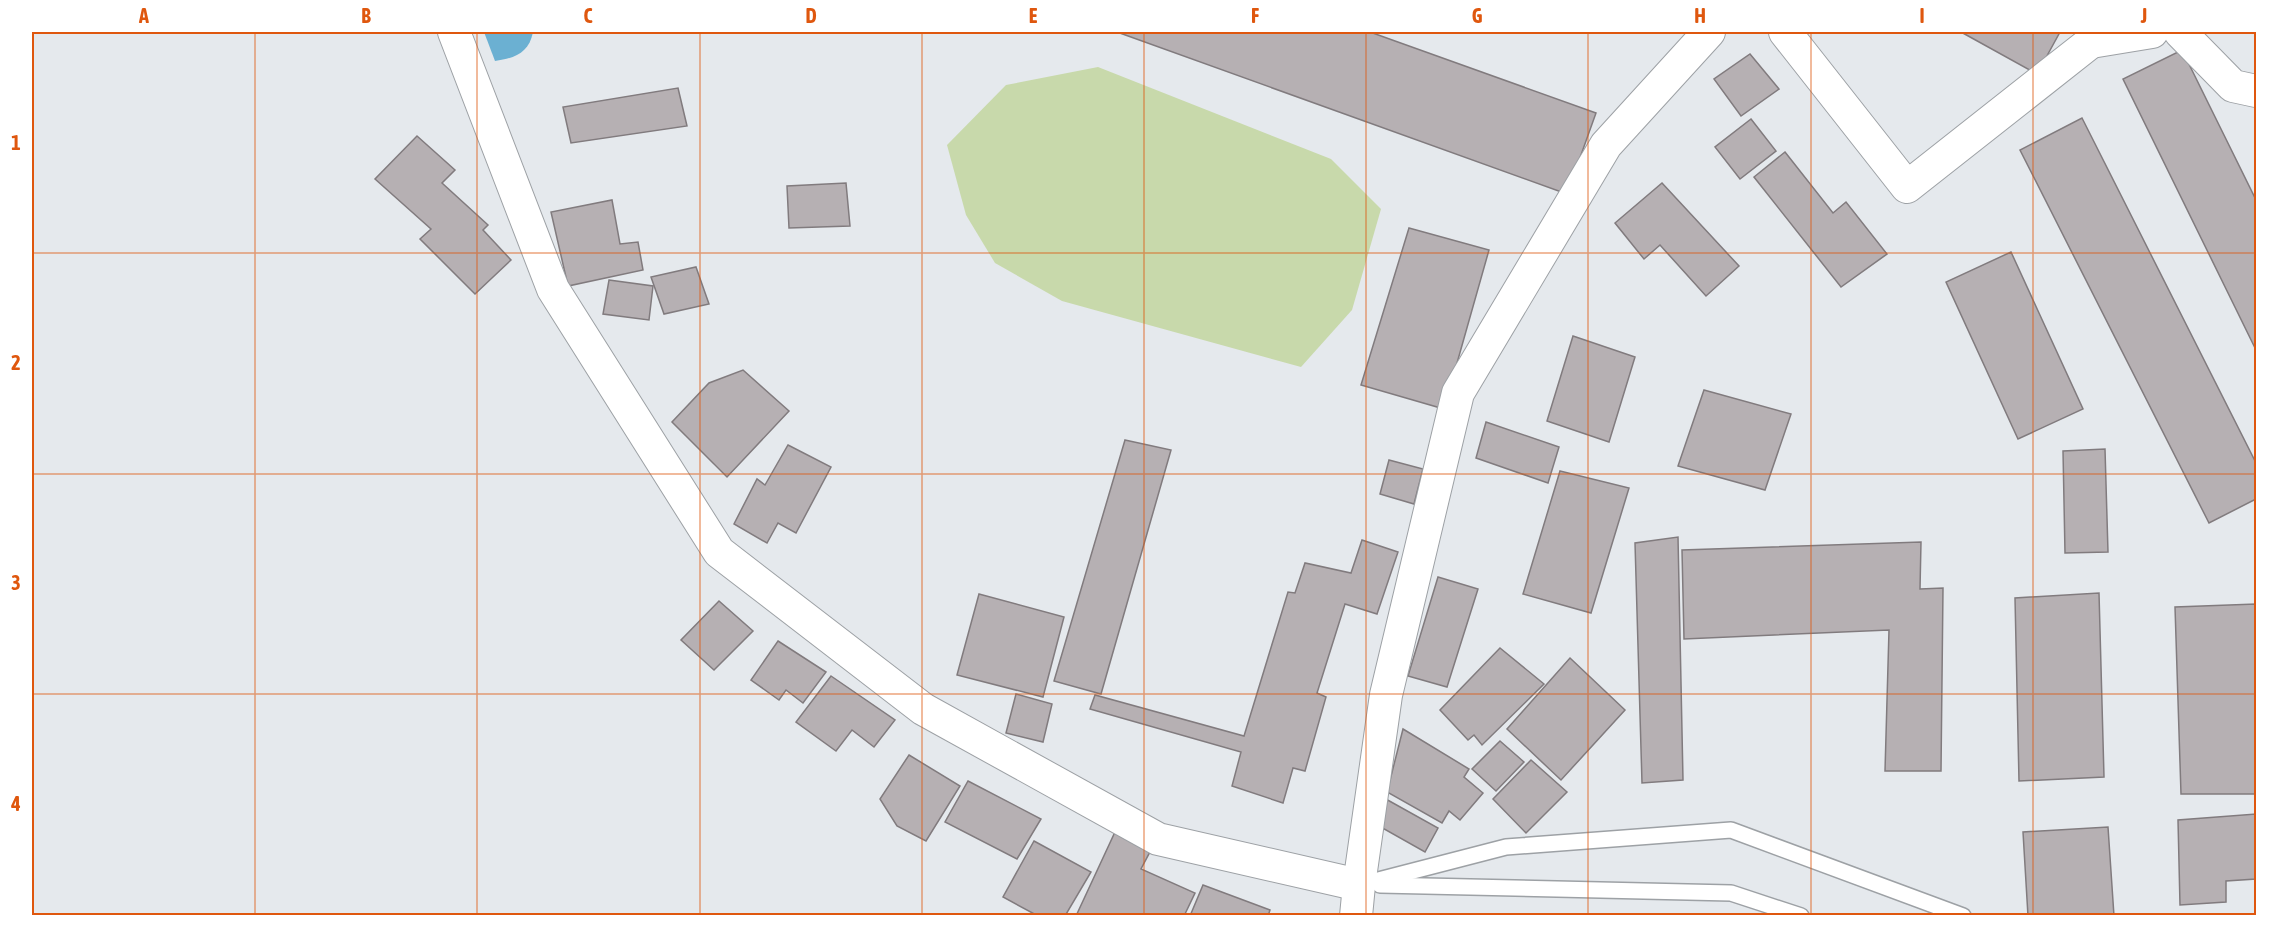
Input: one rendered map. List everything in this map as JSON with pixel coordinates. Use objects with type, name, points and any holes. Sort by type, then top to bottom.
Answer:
[{"type":"street","points":[[454,32],[553,289],[719,552],[923,709],[1158,839],[1359,885]]},
{"type":"street","points":[[1356,915],[1386,695],[1458,393],[1606,145],[1709,32]]},
{"type":"street","points":[[1785,32],[1906,187],[2092,37],[2152,32]]},
{"type":"street","points":[[2180,32],[2233,86],[2256,91]]},
{"type":"lane","points":[[1359,885],[1506,847],[1731,830],[1962,915]]},
{"type":"lane","points":[[1359,885],[1731,893],[1801,915]]},
{"type":"green space","points":[[1098,67],[1331,159],[1381,209],[1352,310],[1301,367],[1062,301],[995,263],[966,215],[947,145],[1006,85]]},
{"type":"water","points":[[484,32],[533,32],[524,50],[515,56],[495,61]]},
{"type":"building","points":[[1117,32],[1370,32],[1596,113],[1567,194]]},
{"type":"building","points":[[1961,32],[2060,32],[2037,74]]},
{"type":"building","points":[[2182,50],[2256,200],[2256,350],[2123,79]]},
{"type":"building","points":[[1750,54],[1779,89],[1741,116],[1714,79]]},
{"type":"building","points":[[678,88],[687,126],[571,143],[563,107]]},
{"type":"building","points":[[2082,118],[2256,463],[2256,499],[2209,523],[2020,150]]},
{"type":"building","points":[[1751,119],[1776,151],[1740,179],[1715,147]]},
{"type":"building","points":[[417,136],[455,170],[442,183],[488,225],[483,230],[511,260],[475,294],[420,239],[431,229],[375,179]]},
{"type":"building","points":[[1785,152],[1833,213],[1846,202],[1887,254],[1841,287],[1754,177]]},
{"type":"building","points":[[846,183],[850,226],[789,228],[787,186]]},
{"type":"building","points":[[1662,183],[1739,266],[1706,296],[1660,245],[1644,259],[1615,223]]},
{"type":"building","points":[[612,200],[620,244],[638,242],[643,270],[568,286],[551,212]]},
{"type":"building","points":[[1409,228],[1489,250],[1444,409],[1361,385]]},
{"type":"building","points":[[2011,252],[2083,409],[2018,439],[1946,282]]},
{"type":"building","points":[[696,267],[709,304],[664,314],[651,277]]},
{"type":"building","points":[[609,280],[653,286],[649,320],[603,314]]},
{"type":"building","points":[[1573,336],[1635,357],[1609,442],[1547,421]]},
{"type":"building","points":[[743,370],[789,411],[727,477],[672,422],[709,383]]},
{"type":"building","points":[[1704,390],[1791,414],[1765,490],[1678,466]]},
{"type":"building","points":[[1486,422],[1559,447],[1548,483],[1476,458]]},
{"type":"building","points":[[1125,440],[1171,450],[1101,694],[1054,681]]},
{"type":"building","points":[[788,445],[831,467],[796,533],[778,523],[767,543],[734,524],[757,479],[765,485]]},
{"type":"building","points":[[2105,449],[2108,552],[2065,553],[2063,451]]},
{"type":"building","points":[[1389,460],[1423,469],[1414,504],[1380,494]]},
{"type":"building","points":[[1560,471],[1629,488],[1591,613],[1523,594]]},
{"type":"building","points":[[1678,537],[1683,780],[1642,783],[1635,543]]},
{"type":"building","points":[[1362,540],[1398,552],[1377,614],[1345,604],[1317,693],[1326,697],[1305,771],[1293,768],[1283,803],[1232,786],[1241,752],[1090,709],[1095,695],[1244,736],[1288,592],[1295,593],[1305,563],[1351,573]]},
{"type":"building","points":[[1921,542],[1920,589],[1943,588],[1941,771],[1885,771],[1889,630],[1684,639],[1682,550]]},
{"type":"building","points":[[1438,577],[1478,589],[1447,687],[1408,676]]},
{"type":"building","points":[[2099,593],[2104,777],[2019,781],[2015,598]]},
{"type":"building","points":[[979,594],[1064,617],[1043,697],[957,675]]},
{"type":"building","points":[[719,601],[753,631],[714,670],[681,640]]},
{"type":"building","points":[[2256,604],[2256,794],[2181,794],[2175,607]]},
{"type":"building","points":[[778,641],[826,672],[803,703],[786,690],[779,700],[751,680]]},
{"type":"building","points":[[1500,648],[1544,684],[1482,745],[1474,735],[1468,740],[1440,710]]},
{"type":"building","points":[[1570,658],[1625,710],[1561,780],[1507,729]]},
{"type":"building","points":[[831,676],[895,720],[874,747],[852,730],[836,751],[796,722]]},
{"type":"building","points":[[1016,694],[1052,704],[1043,742],[1006,733]]},
{"type":"building","points":[[1403,729],[1469,769],[1464,777],[1483,793],[1460,820],[1449,811],[1442,823],[1387,792]]},
{"type":"building","points":[[1500,741],[1524,762],[1496,791],[1472,769]]},
{"type":"building","points":[[909,755],[960,786],[926,841],[897,826],[880,799]]},
{"type":"building","points":[[1531,760],[1567,792],[1526,833],[1493,799]]},
{"type":"building","points":[[968,781],[1041,819],[1017,859],[945,822]]},
{"type":"building","points":[[1384,798],[1438,828],[1425,852],[1370,821]]},
{"type":"building","points":[[2256,814],[2256,879],[2226,881],[2226,902],[2180,905],[2178,820]]},
{"type":"building","points":[[2108,827],[2114,916],[2028,916],[2023,832]]},
{"type":"building","points":[[1115,832],[1152,848],[1141,869],[1195,893],[1184,916],[1076,916]]},
{"type":"building","points":[[1034,841],[1091,872],[1065,916],[1038,916],[1003,897]]},
{"type":"building","points":[[1203,885],[1270,910],[1268,916],[1190,916]]}]
